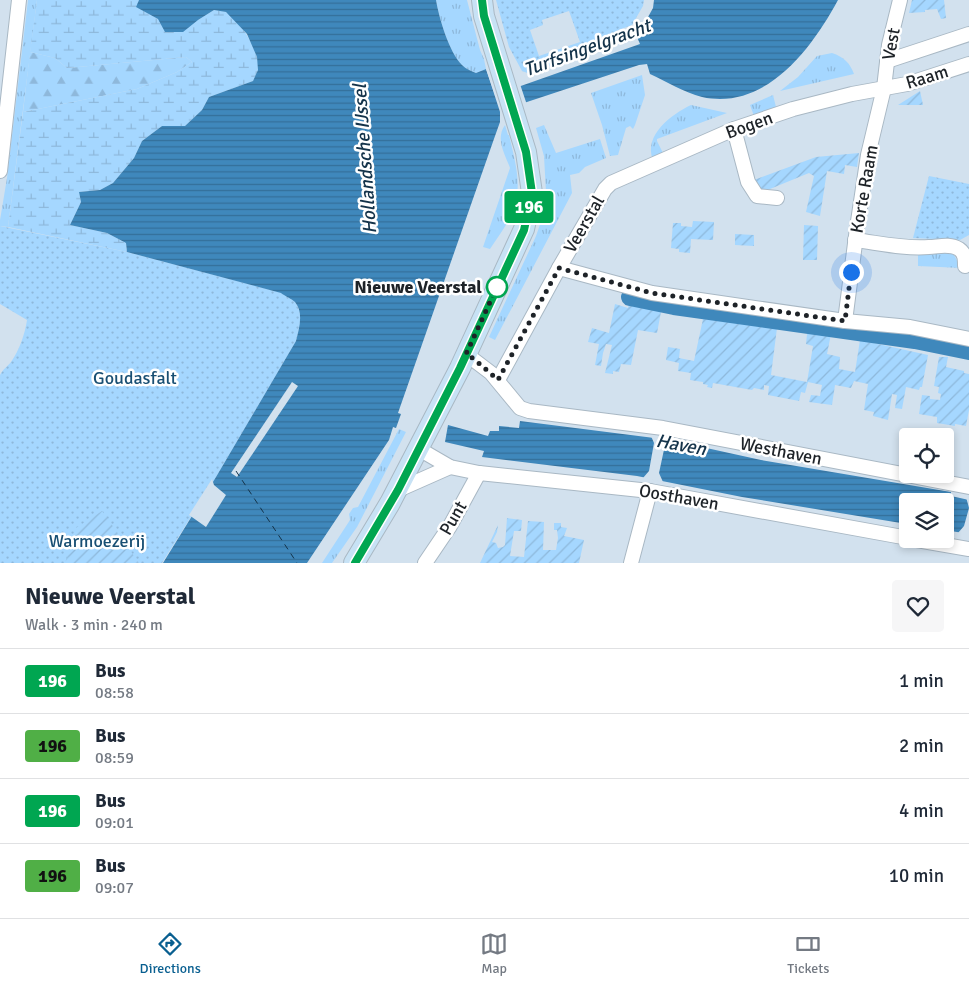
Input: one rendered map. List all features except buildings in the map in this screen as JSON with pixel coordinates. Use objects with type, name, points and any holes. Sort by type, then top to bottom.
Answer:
[{"type":"main road","points":[[354,563],[398,490],[466,354],[524,230],[532,193],[526,152],[484,16],[482,0]]},
{"type":"street","points":[[0,171],[19,0]]},
{"type":"street","name":"Vest","points":[[884,88],[889,44],[900,0]]},
{"type":"street","name":"Raam","points":[[887,61],[969,34]]},
{"type":"street","name":"Raam","points":[[884,88],[908,84],[969,64]]},
{"type":"street","name":"Bogen","points":[[620,179],[734,129],[793,109],[884,88]]},
{"type":"street","name":"Korte Raam","points":[[845,321],[868,155],[884,88]]},
{"type":"street","points":[[734,129],[748,182],[757,196],[777,198]]},
{"type":"street","name":"Veerstal","points":[[498,380],[559,268],[605,189],[620,179]]},
{"type":"street","points":[[855,240],[907,247],[930,248],[939,245],[957,248],[963,252],[965,266]]},
{"type":"street","points":[[559,268],[652,293],[845,321],[910,327],[969,339]]},
{"type":"street","name":"Westhaven","points":[[466,354],[498,380],[520,408],[529,411],[662,428],[969,486]]},
{"type":"street","name":"Oosthaven","points":[[419,448],[450,468],[479,473],[650,491],[899,536]]},
{"type":"street","points":[[398,490],[450,468]]},
{"type":"street","name":"Punt","points":[[425,563],[450,526],[479,473]]},
{"type":"street","points":[[631,563],[650,491]]},
{"type":"street","points":[[954,546],[969,549]]},
{"type":"green space","points":[[28,0],[37,0],[8,227],[0,226],[0,220],[7,178]]},
{"type":"green space","points":[[37,0],[139,0],[137,7],[158,19],[198,20],[214,10],[226,12],[243,29],[253,46],[258,63],[258,71],[253,81],[209,97],[202,110],[185,126],[162,126],[142,141],[134,158],[113,183],[100,190],[79,192],[81,202],[70,225],[107,233],[126,243],[127,252],[8,227],[23,112],[137,89],[177,72],[192,62],[186,57],[67,68],[55,58],[30,52]]},
{"type":"green space","points":[[436,0],[467,0],[486,69],[476,73],[465,68],[457,59],[445,34]]},
{"type":"green space","points":[[496,0],[644,0],[643,6],[632,25],[616,31],[620,41],[608,45],[608,47],[556,63],[530,74],[522,71],[509,47]],"holes":[[[569,11],[580,42],[539,56],[530,30],[543,25],[542,20]]]},
{"type":"green space","points":[[912,0],[944,0],[946,18],[941,19],[937,9],[909,13]]},
{"type":"green space","points":[[30,52],[55,58],[67,68],[186,57],[192,62],[177,72],[137,89],[23,112]]},
{"type":"green space","points":[[832,53],[846,61],[854,74],[780,91],[798,77],[817,56]]},
{"type":"green space","points":[[642,75],[645,95],[635,125],[633,129],[630,126],[626,128],[618,155],[610,156],[591,93]]},
{"type":"green space","points":[[920,91],[923,105],[898,105]]},
{"type":"green space","points":[[773,95],[776,107],[754,116],[750,105]]},
{"type":"green space","points":[[691,105],[727,113],[657,139],[663,153],[653,160],[652,142],[661,126]]},
{"type":"green space","points":[[505,125],[516,168],[517,193],[512,214],[490,249],[483,247],[510,168],[501,141],[502,130]]},
{"type":"green space","points":[[544,125],[556,153],[600,139],[606,158],[585,167],[579,173],[570,175],[572,193],[495,340],[489,337],[536,236],[545,210],[544,156],[536,128]]},
{"type":"green space","points":[[859,153],[857,167],[845,165],[844,174],[827,171],[820,216],[806,212],[814,176],[809,173],[760,193],[754,180],[816,157]]},
{"type":"green space","points":[[929,176],[969,184],[969,235],[960,240],[913,238]]},
{"type":"green space","points":[[693,221],[714,222],[713,240],[691,239],[690,253],[679,252],[679,249],[671,248],[673,223],[681,223],[681,226],[692,227]]},
{"type":"green space","points":[[804,225],[818,226],[817,260],[803,260]]},
{"type":"green space","name":"Goudasfalt","points":[[0,226],[127,252],[282,293],[294,301],[298,307],[300,322],[296,341],[216,477],[162,563],[0,563],[0,375],[17,353],[27,320],[0,304]]},
{"type":"green space","points":[[735,234],[754,235],[754,246],[735,245]]},
{"type":"green space","points":[[948,251],[954,255],[961,268],[918,266],[918,253]]},
{"type":"green space","points":[[629,303],[661,312],[657,333],[638,330],[631,365],[621,364],[619,372],[613,371],[613,374],[605,373],[612,345],[606,344],[601,366],[595,365],[599,344],[588,342],[592,328],[609,333],[615,304],[628,308]]},
{"type":"green space","points":[[703,319],[777,328],[771,375],[807,382],[813,346],[806,344],[807,334],[831,334],[827,354],[840,357],[839,369],[855,372],[860,340],[928,355],[922,387],[919,390],[906,387],[902,409],[895,408],[897,395],[892,394],[888,420],[873,416],[874,412],[864,410],[868,384],[854,381],[851,388],[835,385],[832,405],[809,402],[811,395],[820,396],[822,385],[808,382],[805,393],[801,392],[799,401],[768,395],[769,386],[764,385],[764,390],[754,388],[752,390],[713,383],[712,388],[707,387],[708,385],[703,384],[703,382],[690,380],[691,373],[678,371],[679,363],[666,360],[668,347],[680,349],[679,358],[694,361]]},
{"type":"green space","points":[[939,357],[948,357],[946,367],[969,374],[969,410],[966,426],[937,423],[937,417],[919,414],[922,395],[930,396],[930,399],[940,400],[939,387],[934,386]]},
{"type":"green space","points":[[399,429],[406,432],[357,527],[332,563],[322,563],[350,520],[349,514],[353,508],[358,507]]},
{"type":"green space","name":"Warmoezerij","points":[[102,511],[139,563],[65,563],[76,528]]},
{"type":"green space","points":[[507,518],[522,520],[521,531],[514,531],[510,556],[524,557],[528,521],[544,522],[543,550],[556,550],[558,538],[557,530],[554,530],[554,523],[561,523],[561,527],[567,528],[564,536],[584,540],[579,563],[480,563],[498,525],[492,542],[496,543],[498,548],[505,545]]},
{"type":"water","name":"Hollandsche IJssel","points":[[139,0],[436,0],[445,34],[457,59],[465,68],[476,73],[486,69],[495,95],[640,44],[637,37],[653,8],[654,0],[838,0],[815,37],[784,72],[766,85],[747,94],[725,99],[702,97],[682,90],[650,74],[647,64],[500,111],[500,122],[398,413],[401,414],[396,428],[393,427],[389,440],[307,563],[163,563],[296,341],[300,316],[295,302],[281,293],[127,252],[126,243],[107,233],[70,225],[81,202],[79,192],[100,190],[113,183],[134,158],[142,141],[162,126],[185,126],[202,110],[209,97],[253,81],[258,70],[257,57],[247,34],[226,12],[214,10],[183,32],[165,32],[158,19],[136,7]]},
{"type":"water","name":"Haven","points":[[520,421],[670,440],[761,460],[951,493],[899,493],[899,523],[742,497],[637,476],[482,457],[484,451],[445,442],[448,425],[488,436],[490,431],[499,431],[499,426],[519,428]]},
{"type":"water","points":[[954,497],[969,500],[969,534],[954,532]]},
{"type":"pier","points":[[489,68],[496,91],[520,84],[527,105],[503,113],[502,118],[486,69]]},
{"type":"pier","points":[[292,382],[298,386],[237,477],[231,473]]},
{"type":"pier","points":[[651,436],[669,440],[665,445],[659,473],[663,482],[643,478],[649,471],[654,443]]},
{"type":"pier","points":[[212,479],[214,485],[226,495],[206,527],[189,515]]},
{"type":"pier","points":[[969,508],[969,535],[958,533],[964,526]]},
{"type":"waterway","points":[[630,297],[674,306],[915,340],[969,351]]},
{"type":"ferry route","points":[[236,471],[297,563]]},
{"type":"bus line","name":"196","points":[[355,563],[398,490],[460,368],[524,230],[532,193],[526,152],[484,16],[482,0]]},
{"type":"place","name":"Nieuwe Veerstal","points":[[497,287]]},
{"type":"route","points":[[497,287],[466,354],[498,380],[559,268],[652,293],[845,321],[851,272]]},
{"type":"water label","name":"Turfsingelgracht","points":[[587,48]]}]
